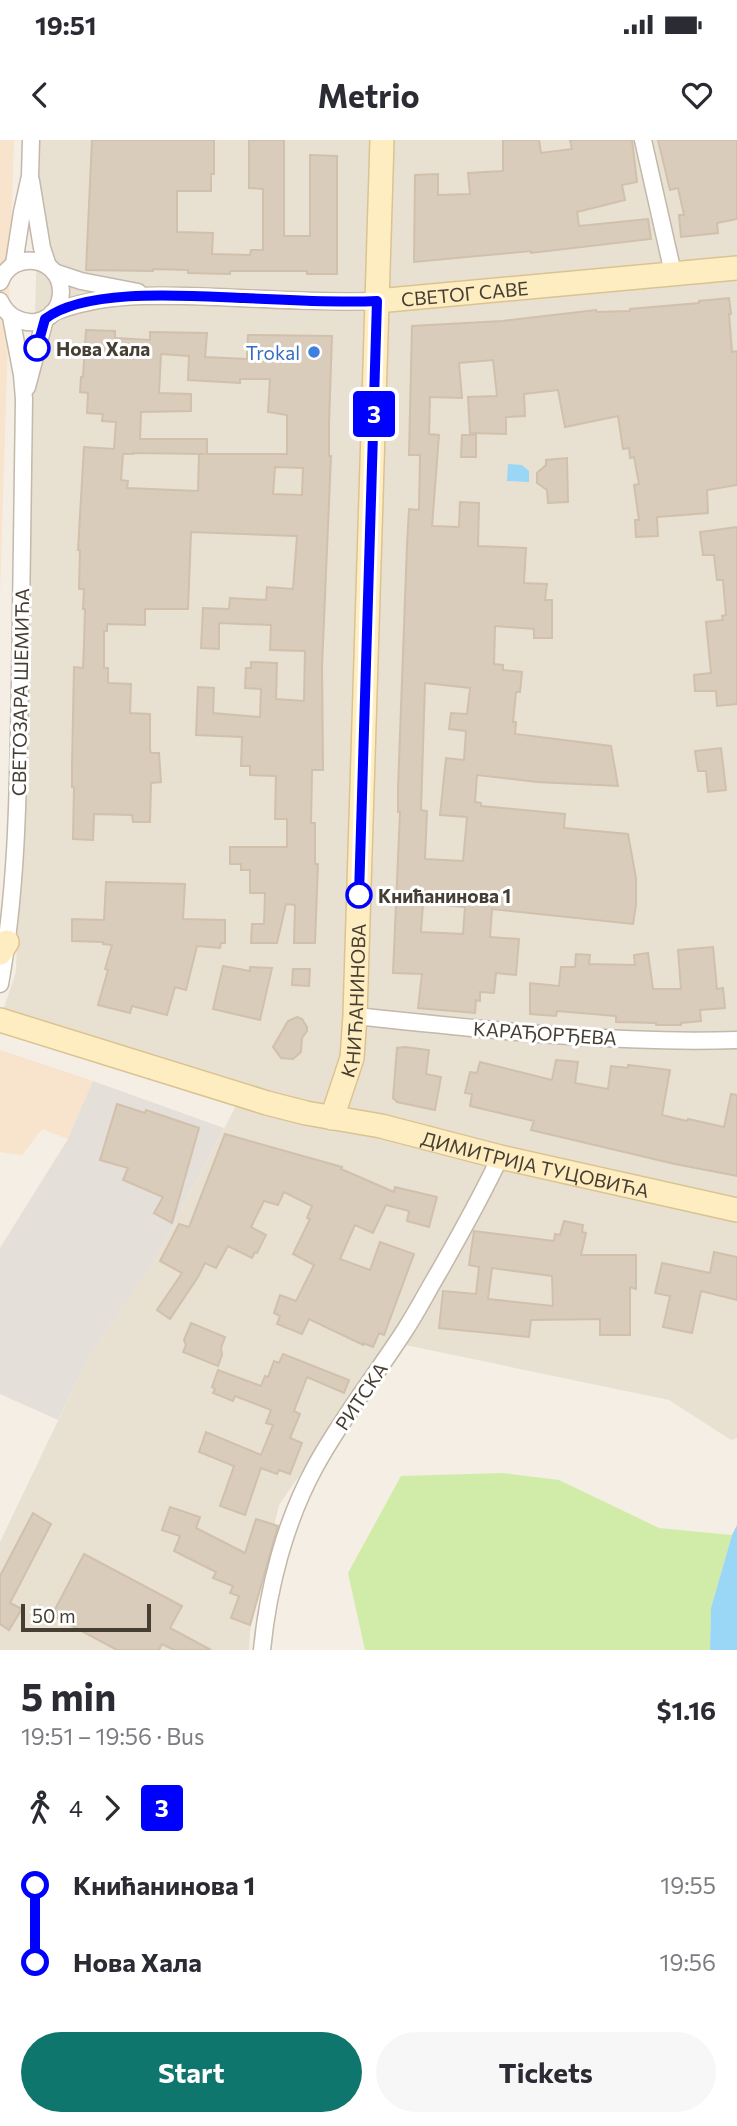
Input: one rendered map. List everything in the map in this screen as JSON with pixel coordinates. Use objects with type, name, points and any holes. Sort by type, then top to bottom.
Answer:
[{"type":"main road","name":"КНИЋАНИНОВА","points":[[332,1118],[352,1058],[355,1016],[382,140]]},
{"type":"main road","name":"СВЕТОГ САВЕ","points":[[377,301],[737,268]]},
{"type":"main road","points":[[0,1020],[224,1091],[332,1118]]},
{"type":"main road","name":"ДИМИТРИЈА ТУЦОВИЋА","points":[[332,1118],[381,1126],[500,1157],[737,1210]]},
{"type":"street","points":[[5,272],[30,176],[31,140]]},
{"type":"street","points":[[643,140],[673,273]]},
{"type":"street","points":[[30,176],[42,248],[51,269]]},
{"type":"street","name":"СВЕТОГ САВЕ","points":[[5,272],[32,260],[81,281],[131,289],[147,295]]},
{"type":"street","name":"СВЕТОЗАРА ШЕМИЋА","points":[[24,399],[48,316],[60,298],[61,289],[51,269]]},
{"type":"street","name":"СВЕТОГ САВЕ","points":[[48,316],[75,304],[147,295],[377,301]]},
{"type":"street","points":[[4,309],[28,323],[48,316]]},
{"type":"street","name":"СВЕТОЗАРА ШЕМИЋА","points":[[0,984],[13,895],[18,810],[24,399],[22,375],[4,309]]},
{"type":"street","name":"КАРАЂОРЂЕВА","points":[[355,1016],[488,1030],[579,1036],[737,1040]]},
{"type":"street","name":"РИТСКА","points":[[262,1650],[265,1618],[281,1557],[296,1508],[315,1467],[407,1327],[480,1199],[500,1157]]},
{"type":"shaded area","points":[[0,140],[14,140],[0,595]]},
{"type":"shaded area","points":[[40,140],[737,140],[737,1438],[731,1440],[669,1400],[391,1342],[279,1505],[250,1631],[249,1650],[0,1650],[0,1542],[88,1358],[154,1261],[244,1091],[2,1013],[16,972]]},
{"type":"shaded area","points":[[0,1050],[93,1081],[68,1139],[42,1129],[22,1155],[0,1152]]},
{"type":"shaded area","points":[[93,1081],[224,1128],[154,1261],[88,1358],[58,1420],[0,1394],[0,1248],[68,1139]]},
{"type":"green space","points":[[503,1473],[559,1480],[659,1528],[732,1535],[711,1608],[710,1650],[365,1650],[348,1573],[401,1476]]},
{"type":"water","points":[[508,464],[522,465],[529,471],[529,482],[507,481]]},
{"type":"water","points":[[737,1525],[737,1650],[710,1650],[711,1608]]},
{"type":"building","points":[[92,140],[214,140],[211,191],[177,191],[177,232],[213,233],[212,254],[250,255],[251,250],[263,250],[263,189],[249,188],[249,140],[284,140],[284,236],[310,236],[310,155],[337,156],[337,274],[307,274],[307,271],[230,271],[230,274],[153,269],[86,270]]},
{"type":"building","points":[[503,140],[539,140],[541,153],[572,149],[570,140],[632,140],[637,182],[622,185],[625,200],[577,212],[579,226],[648,219],[651,239],[531,253],[414,262],[415,175],[438,174],[438,195],[470,194],[468,173],[503,171]]},
{"type":"building","points":[[658,140],[737,140],[737,219],[717,223],[718,233],[681,237],[679,215],[684,215],[678,188],[670,190]]},
{"type":"building","points":[[729,298],[732,352],[737,351],[737,485],[707,490],[708,513],[657,517],[658,536],[636,537],[635,520],[639,520],[634,485],[639,484],[634,457],[630,458],[629,448],[623,449],[618,416],[565,427],[558,390],[524,394],[525,416],[506,417],[506,434],[470,433],[468,397],[497,396],[493,360],[459,363],[462,398],[430,397],[429,434],[439,435],[432,526],[459,527],[460,502],[479,503],[478,546],[526,548],[524,583],[547,584],[545,600],[552,600],[552,638],[534,638],[534,629],[495,626],[494,664],[503,665],[503,670],[522,672],[520,692],[516,692],[513,722],[516,722],[515,734],[611,746],[618,786],[537,782],[477,775],[475,802],[481,803],[481,806],[565,814],[564,828],[628,834],[636,878],[636,905],[633,924],[492,909],[490,937],[519,939],[516,975],[496,973],[494,993],[480,992],[475,1013],[418,1008],[422,974],[393,973],[409,509],[419,510],[420,455],[409,455],[412,326],[502,321],[596,310],[630,311]],"holes":[[[425,683],[470,688],[467,714],[451,713],[449,729],[466,731],[464,760],[446,758],[440,815],[467,817],[463,861],[425,859],[427,811],[421,810]],[[423,903],[465,907],[463,934],[421,932]]]},
{"type":"building","points":[[86,330],[115,331],[115,338],[150,340],[150,332],[207,333],[205,357],[247,359],[248,335],[332,336],[329,423],[331,456],[322,666],[323,770],[312,770],[311,823],[315,823],[315,864],[318,864],[315,943],[294,943],[295,905],[286,904],[277,943],[251,943],[252,924],[264,924],[265,893],[250,893],[250,870],[241,870],[241,864],[230,864],[230,847],[287,847],[287,819],[275,819],[276,776],[250,775],[250,766],[241,766],[242,737],[196,735],[198,687],[214,688],[213,713],[260,717],[261,689],[245,688],[246,668],[251,668],[251,662],[277,663],[276,699],[304,701],[305,651],[270,650],[271,625],[219,623],[219,649],[201,648],[203,608],[229,609],[230,598],[266,600],[267,587],[293,589],[297,536],[191,532],[188,609],[145,609],[145,625],[107,624],[107,631],[104,631],[104,668],[108,668],[108,683],[131,684],[130,713],[150,714],[150,750],[151,753],[159,753],[161,782],[151,783],[150,822],[133,822],[132,815],[94,814],[93,840],[73,839],[74,667],[83,668],[85,609],[84,589],[79,589],[78,550],[84,447],[114,449],[116,422],[102,421],[103,414],[87,413],[88,393],[80,392]],"holes":[[[161,354],[189,356],[188,380],[240,383],[240,379],[270,379],[268,412],[287,415],[287,454],[207,454],[207,439],[140,439],[141,412],[191,411],[191,394],[159,393]],[[133,453],[205,454],[199,454],[198,491],[127,488],[128,481],[121,480],[123,454]],[[275,467],[303,468],[302,495],[273,494]]]},
{"type":"building","points":[[462,435],[476,435],[476,457],[461,457]]},
{"type":"building","points":[[567,458],[568,502],[548,503],[547,490],[537,483],[537,473],[546,465],[546,460]]},
{"type":"building","points":[[737,527],[737,704],[717,706],[716,691],[695,691],[694,675],[711,673],[706,622],[723,620],[722,616],[726,615],[723,580],[717,580],[714,555],[703,555],[700,532]]},
{"type":"building","points":[[721,748],[726,790],[708,792],[706,771],[698,771],[695,751]]},
{"type":"building","points":[[106,882],[185,884],[183,919],[225,920],[225,943],[221,943],[220,948],[197,946],[186,990],[175,987],[167,1015],[132,1006],[130,1013],[98,1005],[112,945],[72,941],[72,919],[104,920]]},
{"type":"building","points":[[713,947],[717,989],[723,988],[725,1008],[700,1010],[701,1021],[681,1025],[656,1025],[616,1022],[616,1016],[557,1011],[556,1016],[530,1014],[530,983],[559,986],[561,967],[575,967],[576,954],[590,955],[589,964],[635,965],[634,955],[648,953],[653,989],[681,989],[678,950]]},
{"type":"building","points":[[223,966],[250,971],[250,967],[272,968],[260,1020],[213,1009]]},
{"type":"building","points":[[293,969],[310,969],[309,986],[292,985]]},
{"type":"building","points":[[297,1017],[302,1019],[307,1027],[302,1038],[301,1052],[293,1059],[281,1058],[273,1047],[288,1021]]},
{"type":"building","points":[[397,1048],[429,1050],[426,1074],[441,1077],[435,1110],[397,1102],[393,1098]]},
{"type":"building","points":[[556,1060],[578,1062],[575,1083],[608,1089],[611,1066],[628,1068],[628,1065],[670,1070],[662,1115],[687,1121],[688,1119],[724,1127],[731,1094],[737,1095],[737,1176],[531,1130],[534,1121],[470,1106],[472,1094],[465,1093],[470,1072],[477,1073],[480,1062],[552,1080]]},
{"type":"building","points":[[117,1104],[145,1113],[146,1110],[199,1128],[172,1223],[154,1213],[163,1197],[123,1180],[128,1168],[100,1160]]},
{"type":"building","points":[[225,1134],[342,1167],[341,1169],[394,1192],[395,1187],[437,1197],[429,1227],[407,1221],[409,1211],[386,1205],[373,1233],[355,1225],[340,1259],[370,1270],[380,1242],[414,1254],[384,1335],[379,1333],[373,1347],[363,1345],[309,1319],[302,1334],[277,1324],[280,1316],[274,1313],[280,1295],[296,1301],[314,1265],[293,1254],[310,1219],[307,1218],[312,1206],[284,1192],[278,1205],[264,1201],[251,1227],[266,1235],[252,1258],[228,1246],[216,1268],[205,1263],[170,1319],[157,1310],[182,1273],[160,1261],[179,1224],[189,1227]]},
{"type":"building","points":[[564,1221],[583,1225],[582,1232],[586,1233],[581,1255],[636,1255],[636,1289],[630,1287],[630,1335],[600,1335],[600,1319],[531,1320],[529,1337],[439,1328],[443,1291],[476,1294],[479,1267],[469,1265],[474,1231],[554,1241],[555,1234],[560,1235]],"holes":[[[492,1268],[552,1276],[553,1306],[488,1299]]]},
{"type":"building","points":[[714,1252],[737,1257],[737,1300],[701,1291],[692,1333],[663,1327],[670,1296],[655,1293],[662,1263],[710,1273]]},
{"type":"building","points":[[191,1323],[225,1337],[218,1366],[183,1352],[186,1345],[184,1340]]},
{"type":"building","points":[[283,1354],[349,1380],[344,1393],[307,1377],[294,1411],[300,1414],[290,1438],[302,1443],[290,1474],[279,1470],[277,1474],[261,1468],[245,1515],[220,1506],[234,1466],[199,1452],[206,1432],[261,1455],[273,1425],[266,1423],[271,1410],[235,1396],[233,1401],[213,1393],[215,1389],[212,1387],[218,1370],[261,1386],[274,1361],[279,1363]]},
{"type":"building","points":[[170,1507],[200,1517],[196,1528],[245,1553],[256,1519],[278,1526],[250,1625],[231,1618],[239,1596],[230,1593],[233,1586],[213,1578],[216,1572],[174,1551],[180,1536],[162,1530]]},
{"type":"building","points":[[33,1513],[51,1524],[10,1603],[22,1609],[9,1630],[0,1624],[0,1576]]},
{"type":"building","points":[[84,1554],[182,1606],[170,1628],[211,1650],[174,1650],[162,1644],[159,1650],[117,1650],[52,1615]]},
{"type":"bus line","name":"3","points":[[37,348],[45,319],[52,313],[75,304],[91,301],[147,295],[377,301],[359,895]]},
{"type":"place","name":"Нова Хала","points":[[37,348]]},
{"type":"place","name":"Trokal","points":[[314,352]]},
{"type":"place","name":"Книћанинова 1","points":[[359,895]]}]
